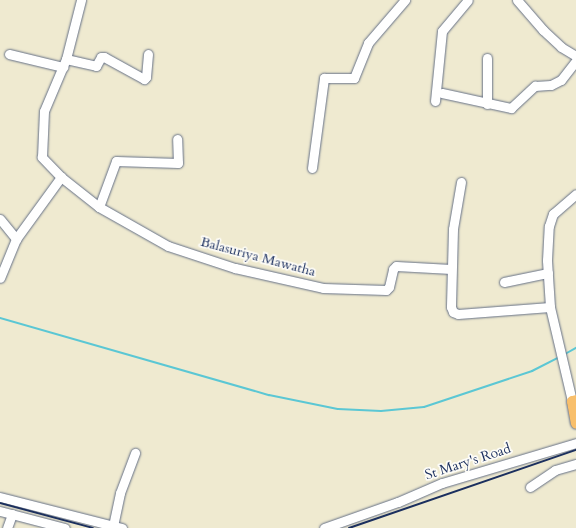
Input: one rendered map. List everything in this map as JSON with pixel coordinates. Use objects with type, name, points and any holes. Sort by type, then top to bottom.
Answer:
[{"type":"main road","points":[[574,400],[576,423]]},
{"type":"street","name":"Balasuriya Mawatha","points":[[81,0],[64,63],[44,111],[42,157],[61,177],[99,207],[168,246],[235,268],[323,288],[386,290],[389,287],[393,269],[396,266],[451,269]]},
{"type":"street","points":[[312,168],[324,78],[354,78],[368,43],[405,0]]},
{"type":"street","points":[[435,101],[442,31],[468,0]]},
{"type":"street","points":[[517,0],[543,30],[561,47],[576,56]]},
{"type":"street","points":[[9,54],[64,63],[96,66],[101,57],[104,57],[144,79],[146,77],[148,54]]},
{"type":"street","points":[[487,58],[487,104]]},
{"type":"street","points":[[442,93],[511,108],[535,86],[551,85],[561,80],[576,61]]},
{"type":"street","points":[[99,207],[116,161],[178,163],[177,139]]},
{"type":"street","points":[[0,278],[16,239],[61,177]]},
{"type":"street","points":[[461,182],[453,229],[451,269],[453,280],[451,307],[453,312],[458,314],[550,307]]},
{"type":"street","points":[[574,400],[561,356],[550,307],[548,273],[550,220],[553,214],[576,194]]},
{"type":"street","points":[[0,219],[16,239]]},
{"type":"street","points":[[504,282],[548,273]]},
{"type":"street","name":"St Mary's Road","points":[[324,528],[398,502],[442,483],[576,443]]},
{"type":"street","points":[[0,497],[111,526],[120,493],[135,453]]},
{"type":"street","points":[[530,487],[555,470],[576,464]]},
{"type":"street","points":[[0,511],[65,528]]},
{"type":"street","points":[[7,528],[12,514]]},
{"type":"waterway","points":[[0,318],[269,395],[338,409],[381,411],[424,407],[532,371],[559,357]]},
{"type":"waterway","points":[[565,354],[576,348]]},
{"type":"railway","points":[[349,528],[576,450]]},
{"type":"railway","points":[[0,503],[93,528]]}]
